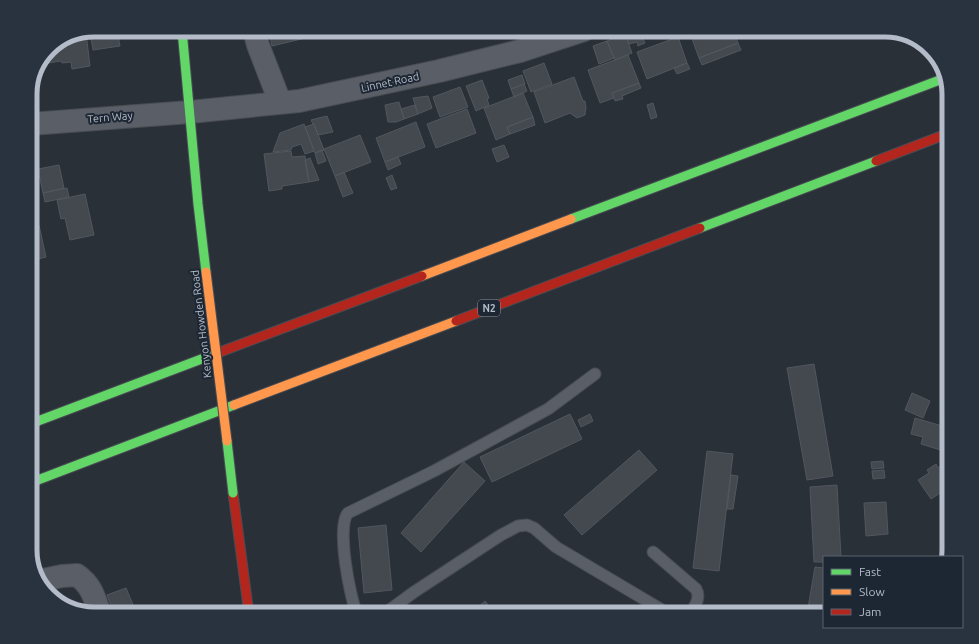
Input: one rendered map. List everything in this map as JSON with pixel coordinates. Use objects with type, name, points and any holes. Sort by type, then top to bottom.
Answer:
[{"type":"main road","name":"Kenyon Howden Road","points":[[183,37],[198,204],[248,607]]},
{"type":"main road","points":[[37,421],[940,80]]},
{"type":"main road","name":"N2","points":[[37,480],[942,136]]},
{"type":"street","points":[[256,37],[280,102]]},
{"type":"street","name":"Linnet Road","points":[[190,112],[306,100],[439,71],[520,51],[563,37]]},
{"type":"street","name":"Tern Way","points":[[37,123],[190,112]]},
{"type":"street","points":[[45,579],[77,575],[86,581],[92,591],[98,607]]},
{"type":"lane","points":[[354,607],[347,575],[344,537],[345,521],[348,513],[434,471],[548,409],[595,374]]},
{"type":"lane","points":[[394,607],[506,532],[518,526],[527,525],[534,528],[556,547],[657,607]]},
{"type":"lane","points":[[653,552],[696,589],[698,593],[694,607]]},
{"type":"building","points":[[91,37],[118,37],[120,46],[93,50]]},
{"type":"building","points":[[270,37],[310,37],[272,46]]},
{"type":"building","points":[[617,37],[626,37],[632,53],[615,60],[607,41]]},
{"type":"building","points":[[626,37],[642,37],[645,43],[638,46],[637,42],[629,44]]},
{"type":"building","points":[[678,37],[687,63],[647,79],[637,52]]},
{"type":"building","points":[[691,37],[736,37],[738,43],[699,58]]},
{"type":"building","points":[[87,38],[90,66],[72,69],[71,62],[62,63],[61,61],[46,63],[62,47],[72,41]]},
{"type":"building","points":[[607,41],[614,58],[599,64],[593,46]]},
{"type":"building","points":[[738,43],[741,50],[702,65],[699,58]]},
{"type":"building","points":[[628,55],[639,83],[612,93],[614,98],[600,103],[588,70]]},
{"type":"building","points":[[544,63],[552,84],[531,92],[523,71]]},
{"type":"building","points":[[687,63],[690,69],[677,74],[674,68]]},
{"type":"building","points":[[522,75],[525,84],[511,89],[508,80]]},
{"type":"building","points":[[574,77],[583,101],[585,101],[585,115],[577,118],[570,113],[545,123],[534,92]]},
{"type":"building","points":[[482,80],[489,98],[487,99],[489,105],[476,111],[466,86]]},
{"type":"building","points":[[639,83],[641,88],[622,96],[623,99],[615,101],[612,93]]},
{"type":"building","points":[[524,84],[527,91],[514,97],[511,89]]},
{"type":"building","points":[[460,87],[468,107],[440,117],[433,97]]},
{"type":"building","points":[[523,93],[533,117],[507,127],[510,134],[496,140],[484,108]]},
{"type":"building","points":[[428,96],[432,108],[418,114],[413,98]]},
{"type":"building","points":[[399,102],[404,119],[396,122],[388,122],[385,105]]},
{"type":"building","points":[[653,103],[657,117],[651,119],[647,105]]},
{"type":"building","points":[[415,105],[418,114],[404,119],[401,109]]},
{"type":"building","points":[[467,109],[476,133],[436,148],[427,124]]},
{"type":"building","points":[[327,116],[333,132],[318,135],[311,120]]},
{"type":"building","points":[[533,117],[535,125],[510,134],[507,127]]},
{"type":"building","points":[[416,122],[425,147],[385,162],[376,138]]},
{"type":"building","points":[[304,124],[314,151],[305,154],[301,144],[292,147],[291,150],[273,152],[280,133]]},
{"type":"building","points":[[314,124],[324,150],[315,153],[305,127]]},
{"type":"building","points":[[360,135],[371,162],[335,176],[324,149]]},
{"type":"building","points":[[504,145],[509,157],[497,162],[492,149]]},
{"type":"building","points":[[322,150],[326,161],[318,164],[315,153]]},
{"type":"building","points":[[291,151],[292,157],[305,156],[309,182],[282,186],[282,189],[269,191],[264,154]]},
{"type":"building","points":[[398,157],[401,164],[388,170],[385,162]]},
{"type":"building","points":[[310,158],[319,180],[309,182],[305,160]]},
{"type":"building","points":[[59,165],[64,188],[43,193],[38,169]]},
{"type":"building","points":[[344,172],[353,193],[343,197],[335,176]]},
{"type":"building","points":[[392,175],[397,188],[391,190],[386,178]]},
{"type":"building","points":[[67,188],[69,197],[45,202],[43,193]]},
{"type":"building","points":[[85,194],[94,235],[70,240],[65,218],[61,219],[57,200]]},
{"type":"building","points":[[37,225],[39,225],[46,257],[37,259]]},
{"type":"building","points":[[814,364],[833,476],[807,480],[787,368]]},
{"type":"building","points":[[912,393],[930,401],[923,418],[905,410]]},
{"type":"building","points":[[570,414],[582,439],[492,482],[480,457]]},
{"type":"building","points":[[590,414],[593,421],[581,427],[578,420]]},
{"type":"building","points":[[915,418],[942,426],[942,450],[921,444],[923,437],[911,434]]},
{"type":"building","points":[[639,450],[657,470],[582,535],[564,515]]},
{"type":"building","points":[[707,451],[733,454],[719,571],[693,568]]},
{"type":"building","points":[[883,461],[884,468],[872,469],[871,462]]},
{"type":"building","points":[[464,462],[485,481],[421,552],[401,533]]},
{"type":"building","points":[[936,464],[938,468],[942,465],[942,492],[931,499],[918,480],[929,473],[927,470]]},
{"type":"building","points":[[884,470],[885,478],[873,479],[872,471]]},
{"type":"building","points":[[731,475],[738,476],[733,509],[727,509]]},
{"type":"building","points":[[837,485],[841,556],[823,556],[823,562],[814,562],[810,487]]},
{"type":"building","points":[[886,502],[888,534],[866,536],[864,503]]},
{"type":"building","points":[[386,525],[392,590],[364,593],[358,528]]},
{"type":"building","points":[[815,567],[823,568],[823,607],[808,607]]},
{"type":"building","points":[[126,588],[134,607],[111,607],[107,595]]},
{"type":"building","points":[[485,601],[490,607],[478,607]]},
{"type":"traffic: fast","points":[[183,37],[198,204],[206,272]]},
{"type":"traffic: fast","points":[[571,219],[940,80]]},
{"type":"traffic: fast","points":[[700,228],[876,161]]},
{"type":"traffic: fast","points":[[37,421],[220,352]]},
{"type":"traffic: fast","points":[[37,480],[234,405]]},
{"type":"traffic: fast","points":[[227,441],[233,493]]},
{"type":"traffic: slow","points":[[422,276],[571,219]]},
{"type":"traffic: slow","points":[[206,272],[227,441]]},
{"type":"traffic: slow","points":[[234,405],[456,321]]},
{"type":"traffic: jam","points":[[876,161],[942,136]]},
{"type":"traffic: jam","points":[[456,321],[700,228]]},
{"type":"traffic: jam","points":[[220,352],[422,276]]},
{"type":"traffic: jam","points":[[233,493],[248,607]]}]
